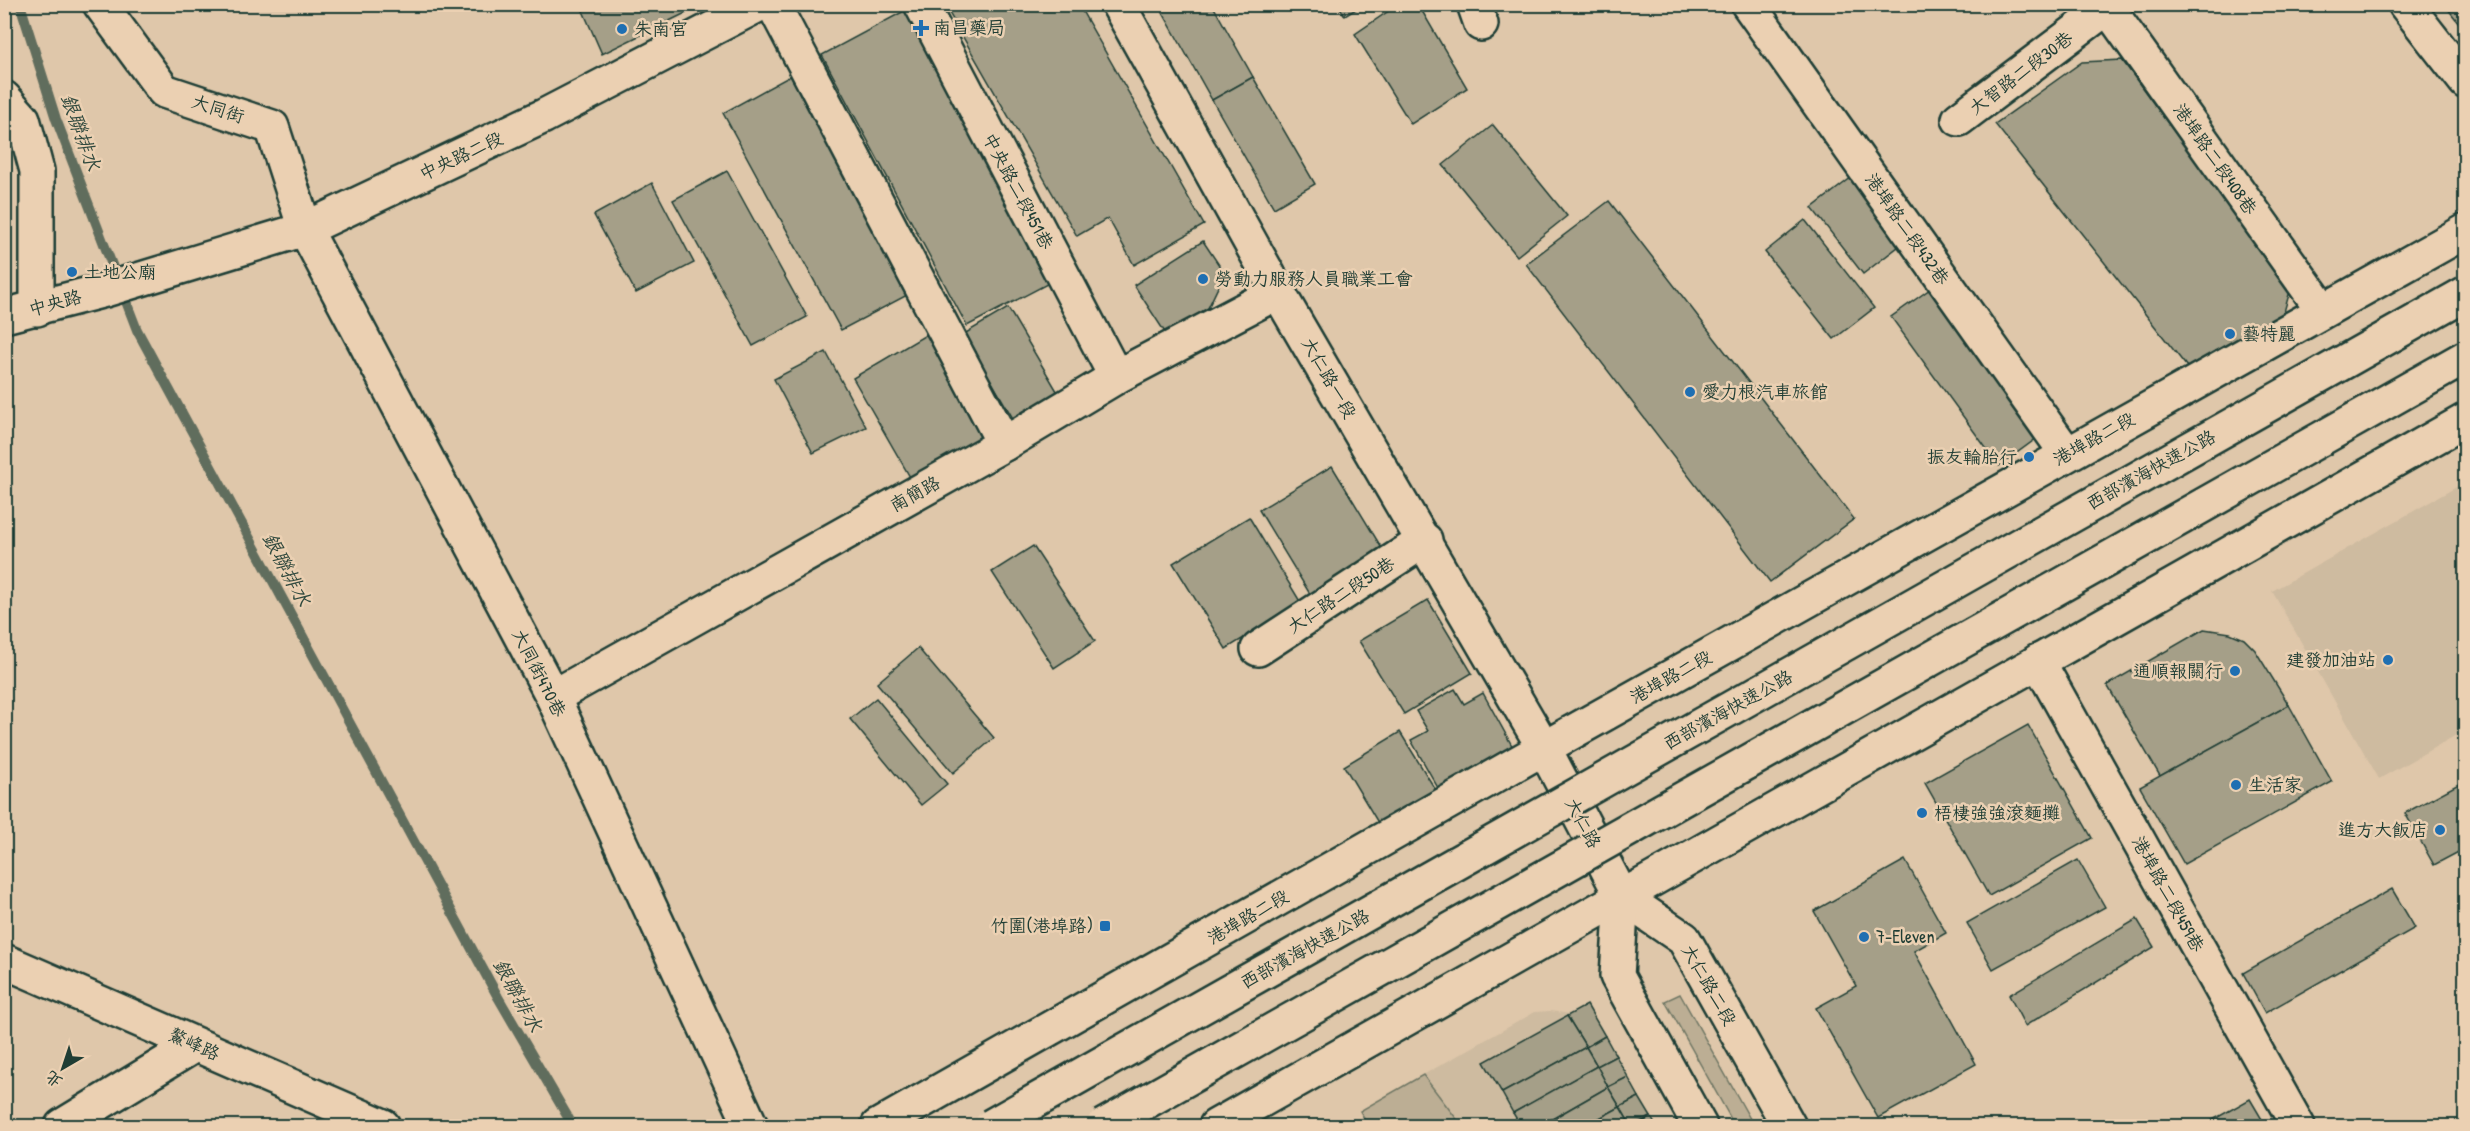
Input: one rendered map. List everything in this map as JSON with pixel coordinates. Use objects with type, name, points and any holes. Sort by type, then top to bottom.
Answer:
[{"type":"main road","name":"大同街","points":[[100,4],[164,91],[272,127],[306,229]]},
{"type":"main road","name":"中央路二段","points":[[150,277],[306,229],[544,116],[760,4]]},
{"type":"main road","points":[[773,4],[1004,444]]},
{"type":"main road","name":"中央路二段451巷","points":[[921,4],[1116,377]]},
{"type":"main road","name":"大仁路一段","points":[[1118,4],[1278,292],[1425,540],[1544,748]]},
{"type":"main road","name":"港埠路二段432巷","points":[[1748,4],[2067,454]]},
{"type":"main road","points":[[2405,4],[2466,82]]},
{"type":"main road","name":"大智路二段30巷","points":[[1959,119],[2110,6]]},
{"type":"main road","name":"港埠路二段408巷","points":[[2110,6],[2323,310]]},
{"type":"main road","points":[[4,99],[23,119],[37,171],[37,309]]},
{"type":"main road","name":"大同街470巷","points":[[306,229],[553,697],[751,1126]]},
{"type":"main road","name":"港埠路二段","points":[[878,1126],[1544,748],[2466,231]]},
{"type":"main road","name":"中央路","points":[[4,316],[150,277]]},
{"type":"main road","name":"南簡路","points":[[553,697],[1004,444],[1116,377],[1278,292]]},
{"type":"main road","name":"西部濱海快速公路","points":[[991,1126],[2466,293]]},
{"type":"main road","points":[[1104,1126],[2466,357]]},
{"type":"main road","points":[[1216,1126],[2465,422]]},
{"type":"main road","name":"大仁路二段50巷","points":[[1258,648],[1425,540]]},
{"type":"main road","name":"港埠路二段459巷","points":[[2038,661],[2298,1126]]},
{"type":"main road","name":"大仁路","points":[[1544,748],[1622,897]]},
{"type":"main road","points":[[1622,897],[1617,976],[1700,1126]]},
{"type":"main road","name":"大仁路二段","points":[[1622,897],[1684,939],[1789,1126]]},
{"type":"main road","name":"鰲峰路","points":[[4,961],[383,1126]]},
{"type":"main road","points":[[62,1126],[195,1045]]},
{"type":"shaded area","name":"建發加油站","points":[[2460,485],[2466,495],[2465,730],[2379,779],[2272,591]]},
{"type":"shaded area","points":[[1680,994],[1754,1126],[1735,1126],[1665,1001]]},
{"type":"shaded area","points":[[1550,1011],[1571,1014],[1621,1081],[1649,1126],[1462,1126],[1423,1075],[1535,1012]]},
{"type":"shaded area","points":[[1423,1075],[1462,1126],[1368,1126],[1360,1111]]},
{"type":"building","name":"朱南宮","points":[[580,4],[704,4],[602,54]]},
{"type":"building","points":[[944,4],[1078,4],[1204,225],[1134,265],[1108,218],[1077,236]]},
{"type":"building","points":[[1158,4],[1212,4],[1253,77],[1212,100]]},
{"type":"building","points":[[1338,4],[1364,4],[1345,16]]},
{"type":"building","points":[[1399,4],[1418,4],[1467,88],[1411,124],[1355,34]]},
{"type":"building","points":[[2444,4],[2466,4],[2466,32]]},
{"type":"building","points":[[906,10],[1051,282],[967,326],[822,55]]},
{"type":"building","points":[[2122,60],[2290,291],[2284,312],[2270,328],[2191,372],[1995,124],[2082,62]]},
{"type":"building","points":[[794,74],[913,292],[841,330],[723,113]]},
{"type":"building","points":[[1253,77],[1315,184],[1274,208],[1212,100]]},
{"type":"building","points":[[1493,125],[1567,216],[1517,256],[1443,165]]},
{"type":"building","points":[[727,171],[807,317],[753,346],[673,200]]},
{"type":"building","points":[[1852,177],[1903,243],[1863,274],[1812,208]]},
{"type":"building","points":[[652,183],[694,263],[636,293],[594,215]]},
{"type":"building","name":"愛力根汽車旅館","points":[[1609,201],[1854,519],[1770,582],[1526,264]]},
{"type":"building","points":[[1805,220],[1874,308],[1834,339],[1765,252]]},
{"type":"building","points":[[1203,241],[1219,265],[1219,285],[1208,308],[1166,334],[1134,285]]},
{"type":"building","points":[[1930,289],[2037,438],[1999,466],[1891,317]]},
{"type":"building","points":[[1008,308],[1060,396],[1015,422],[964,334]]},
{"type":"building","points":[[929,333],[991,439],[914,484],[853,378]]},
{"type":"building","points":[[826,352],[866,427],[813,453],[774,379]]},
{"type":"building","points":[[1332,466],[1389,560],[1316,604],[1259,510]]},
{"type":"building","points":[[1249,517],[1301,603],[1226,649],[1173,563]]},
{"type":"building","points":[[1033,546],[1095,641],[1054,668],[992,572]]},
{"type":"building","points":[[1428,600],[1472,673],[1404,714],[1359,641]]},
{"type":"building","points":[[2204,629],[2230,633],[2244,639],[2255,650],[2289,705],[2160,776],[2107,685]]},
{"type":"building","points":[[918,648],[994,738],[953,773],[877,683]]},
{"type":"building","points":[[1455,689],[1464,704],[1483,693],[1516,753],[1442,795],[1411,740],[1428,731],[1416,711]]},
{"type":"building","points":[[876,698],[947,784],[921,805],[850,719]]},
{"type":"building","name":"生活家","points":[[2289,705],[2332,782],[2184,864],[2140,787]]},
{"type":"building","points":[[2028,725],[2092,838],[1989,896],[1925,783]]},
{"type":"building","points":[[1400,732],[1440,797],[1383,831],[1344,766]]},
{"type":"building","name":"進方大飯店","points":[[2466,780],[2466,848],[2434,865],[2405,813]]},
{"type":"building","points":[[1905,860],[1946,933],[1914,951],[1976,1064],[1878,1118],[1816,1008],[1856,986],[1814,911]]},
{"type":"building","points":[[2078,860],[2105,907],[1993,969],[1967,923]]},
{"type":"building","points":[[2392,889],[2415,928],[2265,1013],[2243,973]]},
{"type":"building","points":[[2137,919],[2154,947],[2025,1026],[2009,995]]},
{"type":"building","points":[[1587,1005],[1605,1036],[1586,1047],[1567,1016]]},
{"type":"building","points":[[1567,1016],[1586,1047],[1502,1093],[1484,1062]]},
{"type":"building","points":[[1605,1036],[1616,1056],[1597,1066],[1586,1047]]},
{"type":"building","points":[[1586,1047],[1597,1066],[1513,1113],[1502,1093]]},
{"type":"building","points":[[1616,1056],[1628,1077],[1608,1087],[1597,1066]]},
{"type":"building","points":[[1597,1066],[1608,1087],[1540,1126],[1521,1126],[1513,1113]]},
{"type":"building","points":[[1628,1077],[1639,1097],[1620,1107],[1608,1087]]},
{"type":"building","points":[[1608,1087],[1620,1107],[1585,1126],[1540,1126]]},
{"type":"building","points":[[1639,1097],[1651,1117],[1631,1126],[1620,1107]]},
{"type":"building","points":[[2250,1099],[2266,1126],[2202,1126]]},
{"type":"building","points":[[1620,1107],[1631,1126],[1585,1126]]},
{"type":"building","points":[[1651,1117],[1656,1126],[1635,1126],[1641,1123]]},
{"type":"waterway","name":"銀聯排水","points":[[20,4],[56,119],[137,330],[498,997],[573,1126]]},
{"type":"place","name":"南昌藥局","points":[[921,28]]},
{"type":"place","name":"朱南宮","points":[[622,29]]},
{"type":"place","name":"土地公廟","points":[[72,272]]},
{"type":"place","name":"勞動力服務人員職業工會","points":[[1203,279]]},
{"type":"place","name":"藝特麗","points":[[2230,334]]},
{"type":"place","name":"愛力根汽車旅館","points":[[1690,392]]},
{"type":"place","name":"振友輪胎行","points":[[2029,457]]},
{"type":"place","name":"建發加油站","points":[[2388,660]]},
{"type":"place","name":"通順報關行","points":[[2235,671]]},
{"type":"place","name":"生活家","points":[[2236,785]]},
{"type":"place","name":"梧棲強強滾麵攤","points":[[1922,813]]},
{"type":"place","name":"進方大飯店","points":[[2440,830]]},
{"type":"place","name":"竹圍(港埠路)","points":[[1105,926]]},
{"type":"place","name":"7-Eleven","points":[[1864,937]]}]
